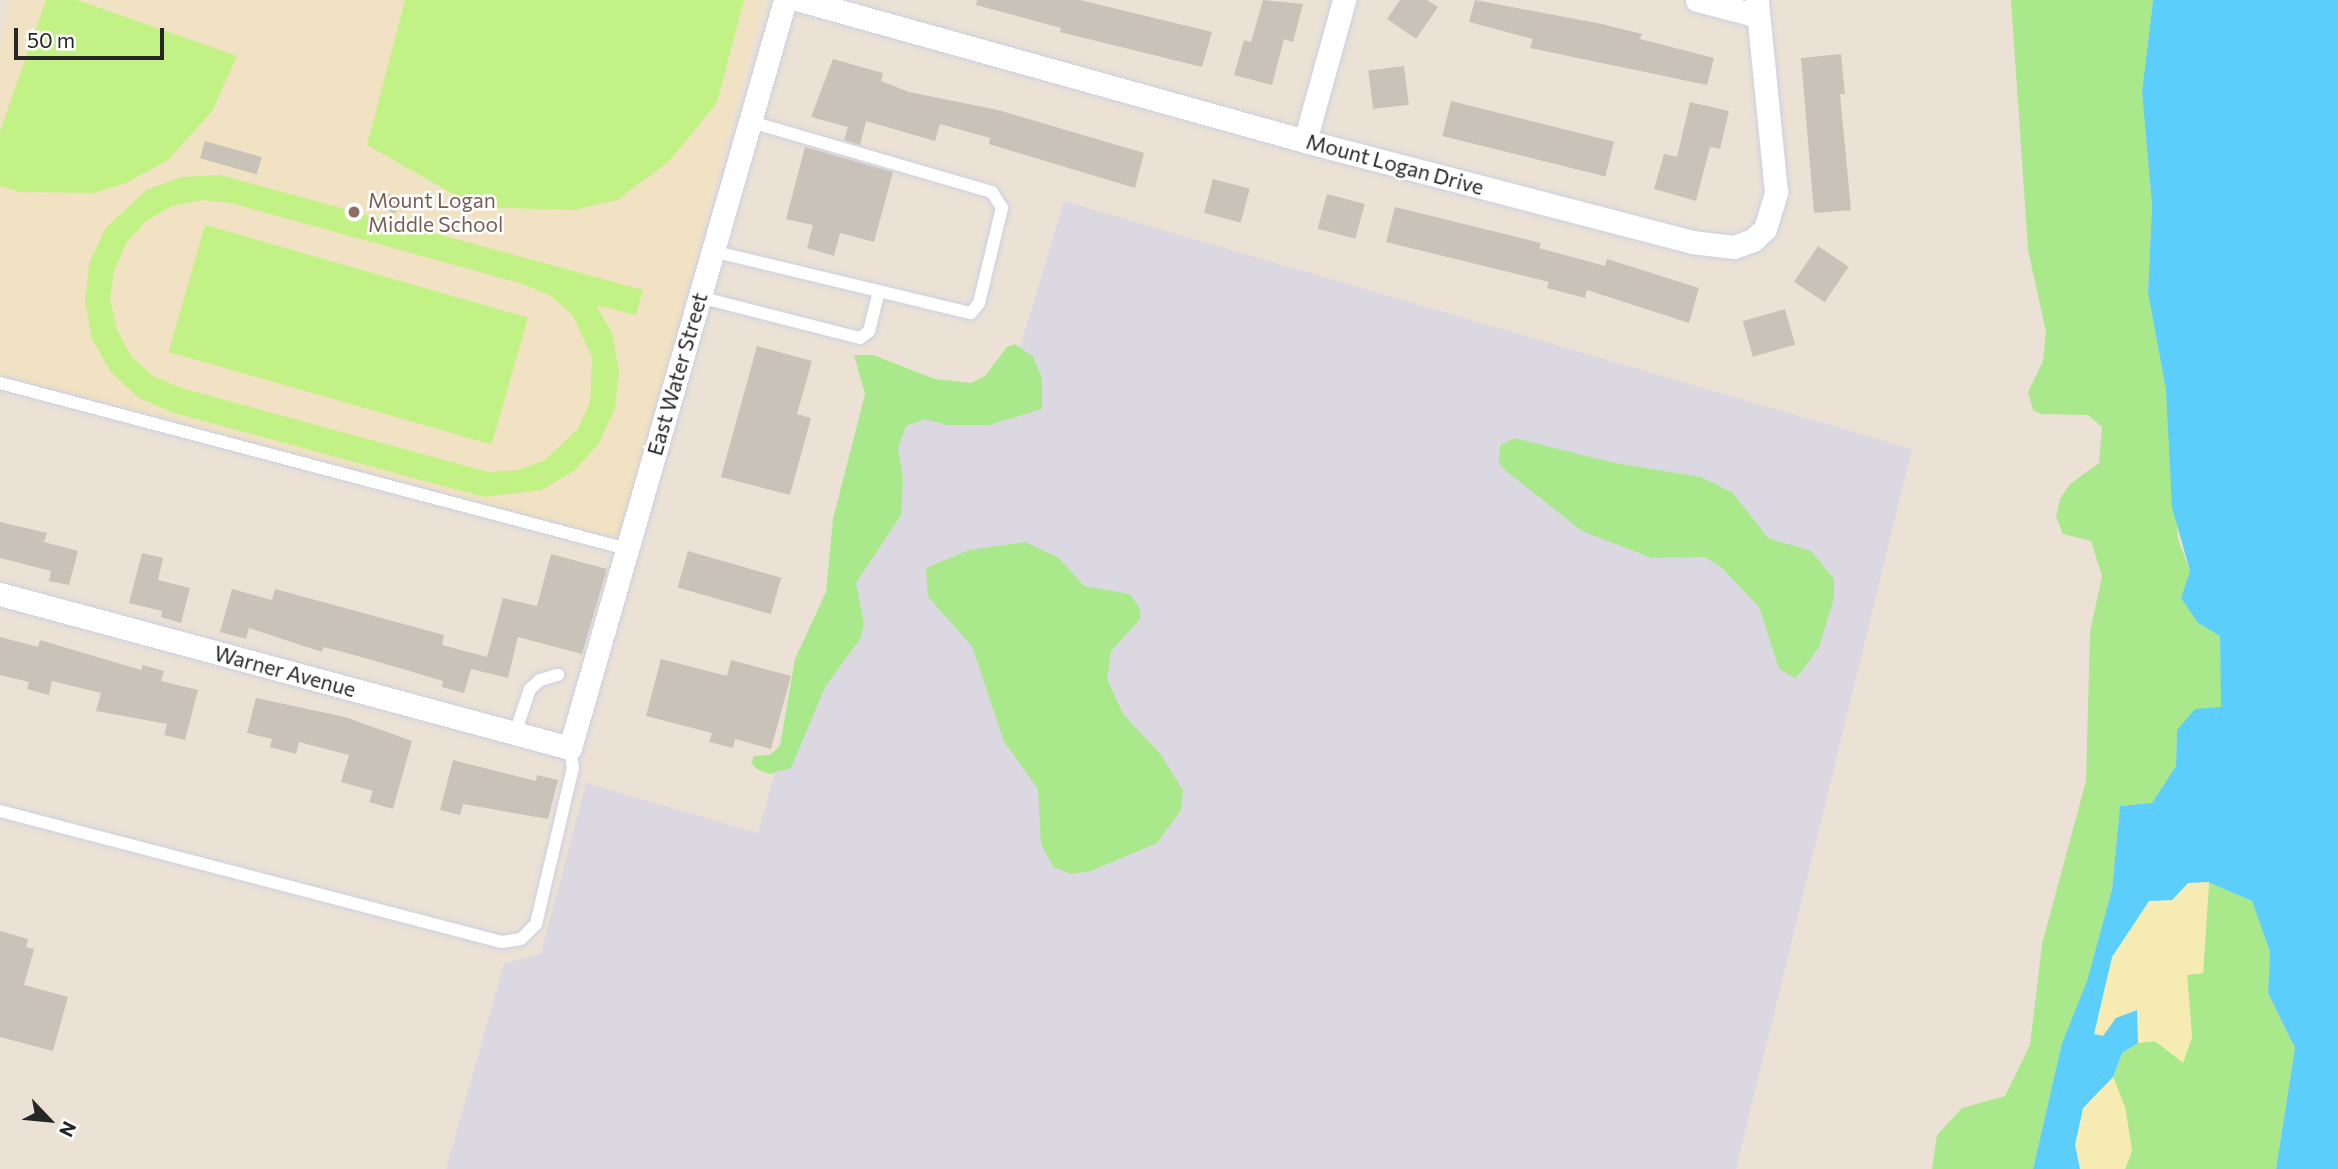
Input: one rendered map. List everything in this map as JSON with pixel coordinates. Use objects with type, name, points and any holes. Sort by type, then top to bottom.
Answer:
[{"type":"street","name":"East Water Street","points":[[570,748],[785,0]]},
{"type":"street","name":"Mount Logan Drive","points":[[800,0],[1305,141],[1692,242],[1734,247],[1753,240],[1765,229],[1776,192],[1758,8]]},
{"type":"street","points":[[1305,141],[1344,0]]},
{"type":"street","points":[[1697,0],[1758,8]]},
{"type":"street","name":"Warner Avenue","points":[[0,594],[570,748]]},
{"type":"lane","points":[[712,251],[971,313],[979,303],[1002,208],[992,192],[751,122]]},
{"type":"lane","points":[[699,297],[860,338],[869,331],[879,291]]},
{"type":"lane","points":[[0,383],[627,549]]},
{"type":"lane","points":[[515,733],[530,690],[540,680],[558,674]]},
{"type":"lane","points":[[0,811],[502,942],[521,939],[536,924],[573,768],[570,748]]},
{"type":"shaded area","name":"Mount Logan Middle School","points":[[12,0],[764,0],[620,540],[0,375],[0,48]]},
{"type":"shaded area","points":[[1064,201],[1912,449],[1736,1169],[446,1169],[504,964],[541,953],[586,783],[758,833],[884,383],[1001,410]]},
{"type":"green space","points":[[46,0],[77,0],[237,56],[212,111],[168,160],[126,183],[93,193],[20,192],[0,186],[0,131]]},
{"type":"green space","points":[[405,0],[744,0],[717,102],[690,136],[668,162],[617,200],[574,210],[476,207],[367,145]]},
{"type":"green space","points":[[2011,0],[2153,0],[2142,92],[2152,205],[2148,293],[2166,390],[2178,539],[2190,571],[2182,598],[2198,623],[2220,636],[2222,707],[2177,730],[2176,766],[2152,803],[2120,806],[2112,889],[2087,981],[2062,1043],[2033,1169],[1932,1169],[1937,1135],[1962,1108],[2005,1096],[2030,1045],[2042,944],[2086,781],[2090,632],[2102,576],[2091,541],[2063,534],[2056,517],[2060,499],[2070,484],[2099,463],[2102,427],[2088,415],[2041,414],[2033,410],[2028,392],[2043,361],[2046,332],[2028,250]]},
{"type":"green space","points":[[220,175],[643,290],[636,315],[596,305],[612,333],[619,371],[615,408],[599,443],[574,471],[541,490],[484,497],[174,413],[139,398],[111,372],[92,339],[85,302],[89,264],[105,229],[146,190],[182,177]],"holes":[[[202,200],[231,203],[523,284],[551,296],[573,316],[592,357],[590,402],[578,429],[545,460],[518,470],[488,472],[181,388],[153,376],[131,356],[117,330],[110,300],[114,271],[126,243],[146,221],[172,206]]]},
{"type":"green space","points":[[205,225],[528,318],[492,445],[169,352]]},
{"type":"green space","points":[[1015,344],[1033,357],[1042,378],[1042,409],[989,425],[947,425],[925,419],[906,426],[898,448],[903,478],[901,515],[856,583],[864,624],[860,639],[825,687],[791,768],[769,774],[757,769],[751,763],[754,756],[770,755],[780,746],[795,659],[826,592],[833,519],[865,394],[854,355],[873,355],[935,379],[971,383],[985,376],[1007,347]]},
{"type":"green space","points":[[1514,438],[1610,462],[1701,477],[1733,493],[1768,538],[1811,551],[1834,579],[1834,598],[1819,647],[1802,671],[1795,678],[1779,669],[1759,607],[1720,566],[1704,557],[1652,558],[1582,531],[1506,471],[1499,463],[1500,446]]},
{"type":"green space","points":[[1025,542],[1059,558],[1084,586],[1130,594],[1140,609],[1140,619],[1111,651],[1107,679],[1123,714],[1162,756],[1183,791],[1181,810],[1157,843],[1091,871],[1071,874],[1053,867],[1041,844],[1038,789],[1004,742],[972,646],[928,597],[926,568],[969,550]]},
{"type":"green space","points":[[2209,882],[2252,901],[2270,952],[2268,993],[2295,1048],[2276,1169],[2125,1169],[2132,1151],[2125,1107],[2113,1077],[2122,1053],[2138,1043],[2155,1041],[2183,1062],[2192,1037],[2187,975],[2203,973]]},
{"type":"sand","points":[[2209,882],[2203,973],[2187,975],[2192,1037],[2183,1063],[2155,1041],[2138,1043],[2137,1010],[2116,1018],[2103,1036],[2094,1034],[2112,957],[2149,901],[2172,900],[2188,883]]},
{"type":"sand","points":[[2113,1077],[2125,1107],[2132,1151],[2125,1169],[2080,1169],[2075,1145],[2083,1108]]},
{"type":"water","points":[[2153,0],[2338,0],[2338,1169],[2276,1169],[2295,1048],[2268,993],[2270,952],[2252,901],[2208,882],[2188,883],[2172,900],[2149,901],[2112,957],[2094,1034],[2103,1036],[2116,1018],[2137,1010],[2138,1043],[2122,1053],[2113,1077],[2083,1108],[2075,1145],[2080,1169],[2033,1169],[2062,1043],[2087,981],[2112,889],[2120,806],[2152,803],[2176,766],[2177,730],[2195,709],[2221,707],[2220,636],[2198,623],[2181,598],[2190,571],[2172,507],[2166,390],[2148,293],[2152,205],[2142,92]]},
{"type":"building","points":[[977,0],[1080,0],[1212,32],[1202,67],[1060,32],[1061,28],[976,5]]},
{"type":"building","points":[[1263,0],[1303,4],[1293,42],[1284,39],[1272,85],[1234,75],[1244,40],[1251,42]]},
{"type":"building","points":[[1400,0],[1427,0],[1438,7],[1416,39],[1387,19]]},
{"type":"building","points":[[1475,0],[1602,24],[1642,34],[1640,39],[1714,58],[1707,85],[1530,48],[1533,39],[1469,22]]},
{"type":"building","points":[[1841,54],[1845,94],[1840,94],[1851,210],[1814,213],[1801,58]]},
{"type":"building","points":[[833,59],[883,73],[881,81],[909,92],[998,110],[1144,153],[1135,188],[989,144],[990,138],[940,124],[935,141],[866,121],[860,145],[844,140],[848,127],[811,117]]},
{"type":"building","points":[[1404,66],[1409,105],[1373,109],[1368,70]]},
{"type":"building","points":[[1451,101],[1614,142],[1605,177],[1442,136]]},
{"type":"building","points":[[1690,102],[1729,111],[1720,149],[1710,147],[1696,201],[1654,189],[1664,154],[1677,157]]},
{"type":"building","points":[[205,141],[262,157],[257,175],[200,158]]},
{"type":"building","points":[[805,147],[893,172],[874,242],[840,233],[834,256],[807,248],[813,225],[786,219]]},
{"type":"building","points":[[1213,179],[1250,189],[1241,223],[1204,213]]},
{"type":"building","points":[[384,193],[400,198],[396,213],[379,208]]},
{"type":"building","points":[[1327,194],[1365,204],[1355,239],[1318,229]]},
{"type":"building","points":[[1395,207],[1541,243],[1539,248],[1605,266],[1607,259],[1699,288],[1689,323],[1587,290],[1585,298],[1547,288],[1549,282],[1386,242]]},
{"type":"building","points":[[1818,246],[1849,267],[1825,302],[1794,282]]},
{"type":"building","points":[[1785,309],[1795,345],[1753,357],[1743,321]]},
{"type":"building","points":[[757,346],[812,361],[797,414],[811,418],[790,495],[721,477]]},
{"type":"building","points":[[0,522],[47,533],[44,542],[78,551],[69,585],[49,581],[51,571],[0,558]]},
{"type":"building","points":[[688,551],[781,578],[771,614],[678,588]]},
{"type":"building","points":[[142,553],[163,558],[158,580],[190,588],[181,623],[161,617],[162,611],[129,603]]},
{"type":"building","points":[[551,554],[607,569],[582,654],[518,637],[508,678],[471,669],[464,693],[442,687],[443,681],[324,647],[322,652],[249,628],[246,639],[220,632],[232,589],[272,600],[275,589],[444,635],[442,645],[487,657],[503,598],[537,606]]},
{"type":"building","points":[[0,637],[38,647],[40,640],[141,670],[143,665],[164,671],[161,681],[198,690],[185,740],[164,735],[167,724],[96,711],[101,693],[52,681],[49,695],[27,689],[29,682],[0,675]]},
{"type":"building","points":[[661,659],[727,676],[731,660],[791,676],[771,749],[735,739],[733,748],[709,742],[712,733],[646,716]]},
{"type":"building","points":[[256,698],[345,717],[412,741],[393,809],[369,802],[373,791],[341,782],[349,755],[299,742],[296,754],[270,747],[272,739],[247,733]]},
{"type":"building","points":[[453,760],[536,781],[537,775],[558,780],[548,819],[463,804],[460,815],[440,810]]},
{"type":"building","points":[[0,931],[28,939],[26,947],[34,949],[24,985],[68,997],[53,1051],[0,1037]]},
{"type":"place","name":"Mount Logan Middle School","points":[[354,212]]}]
